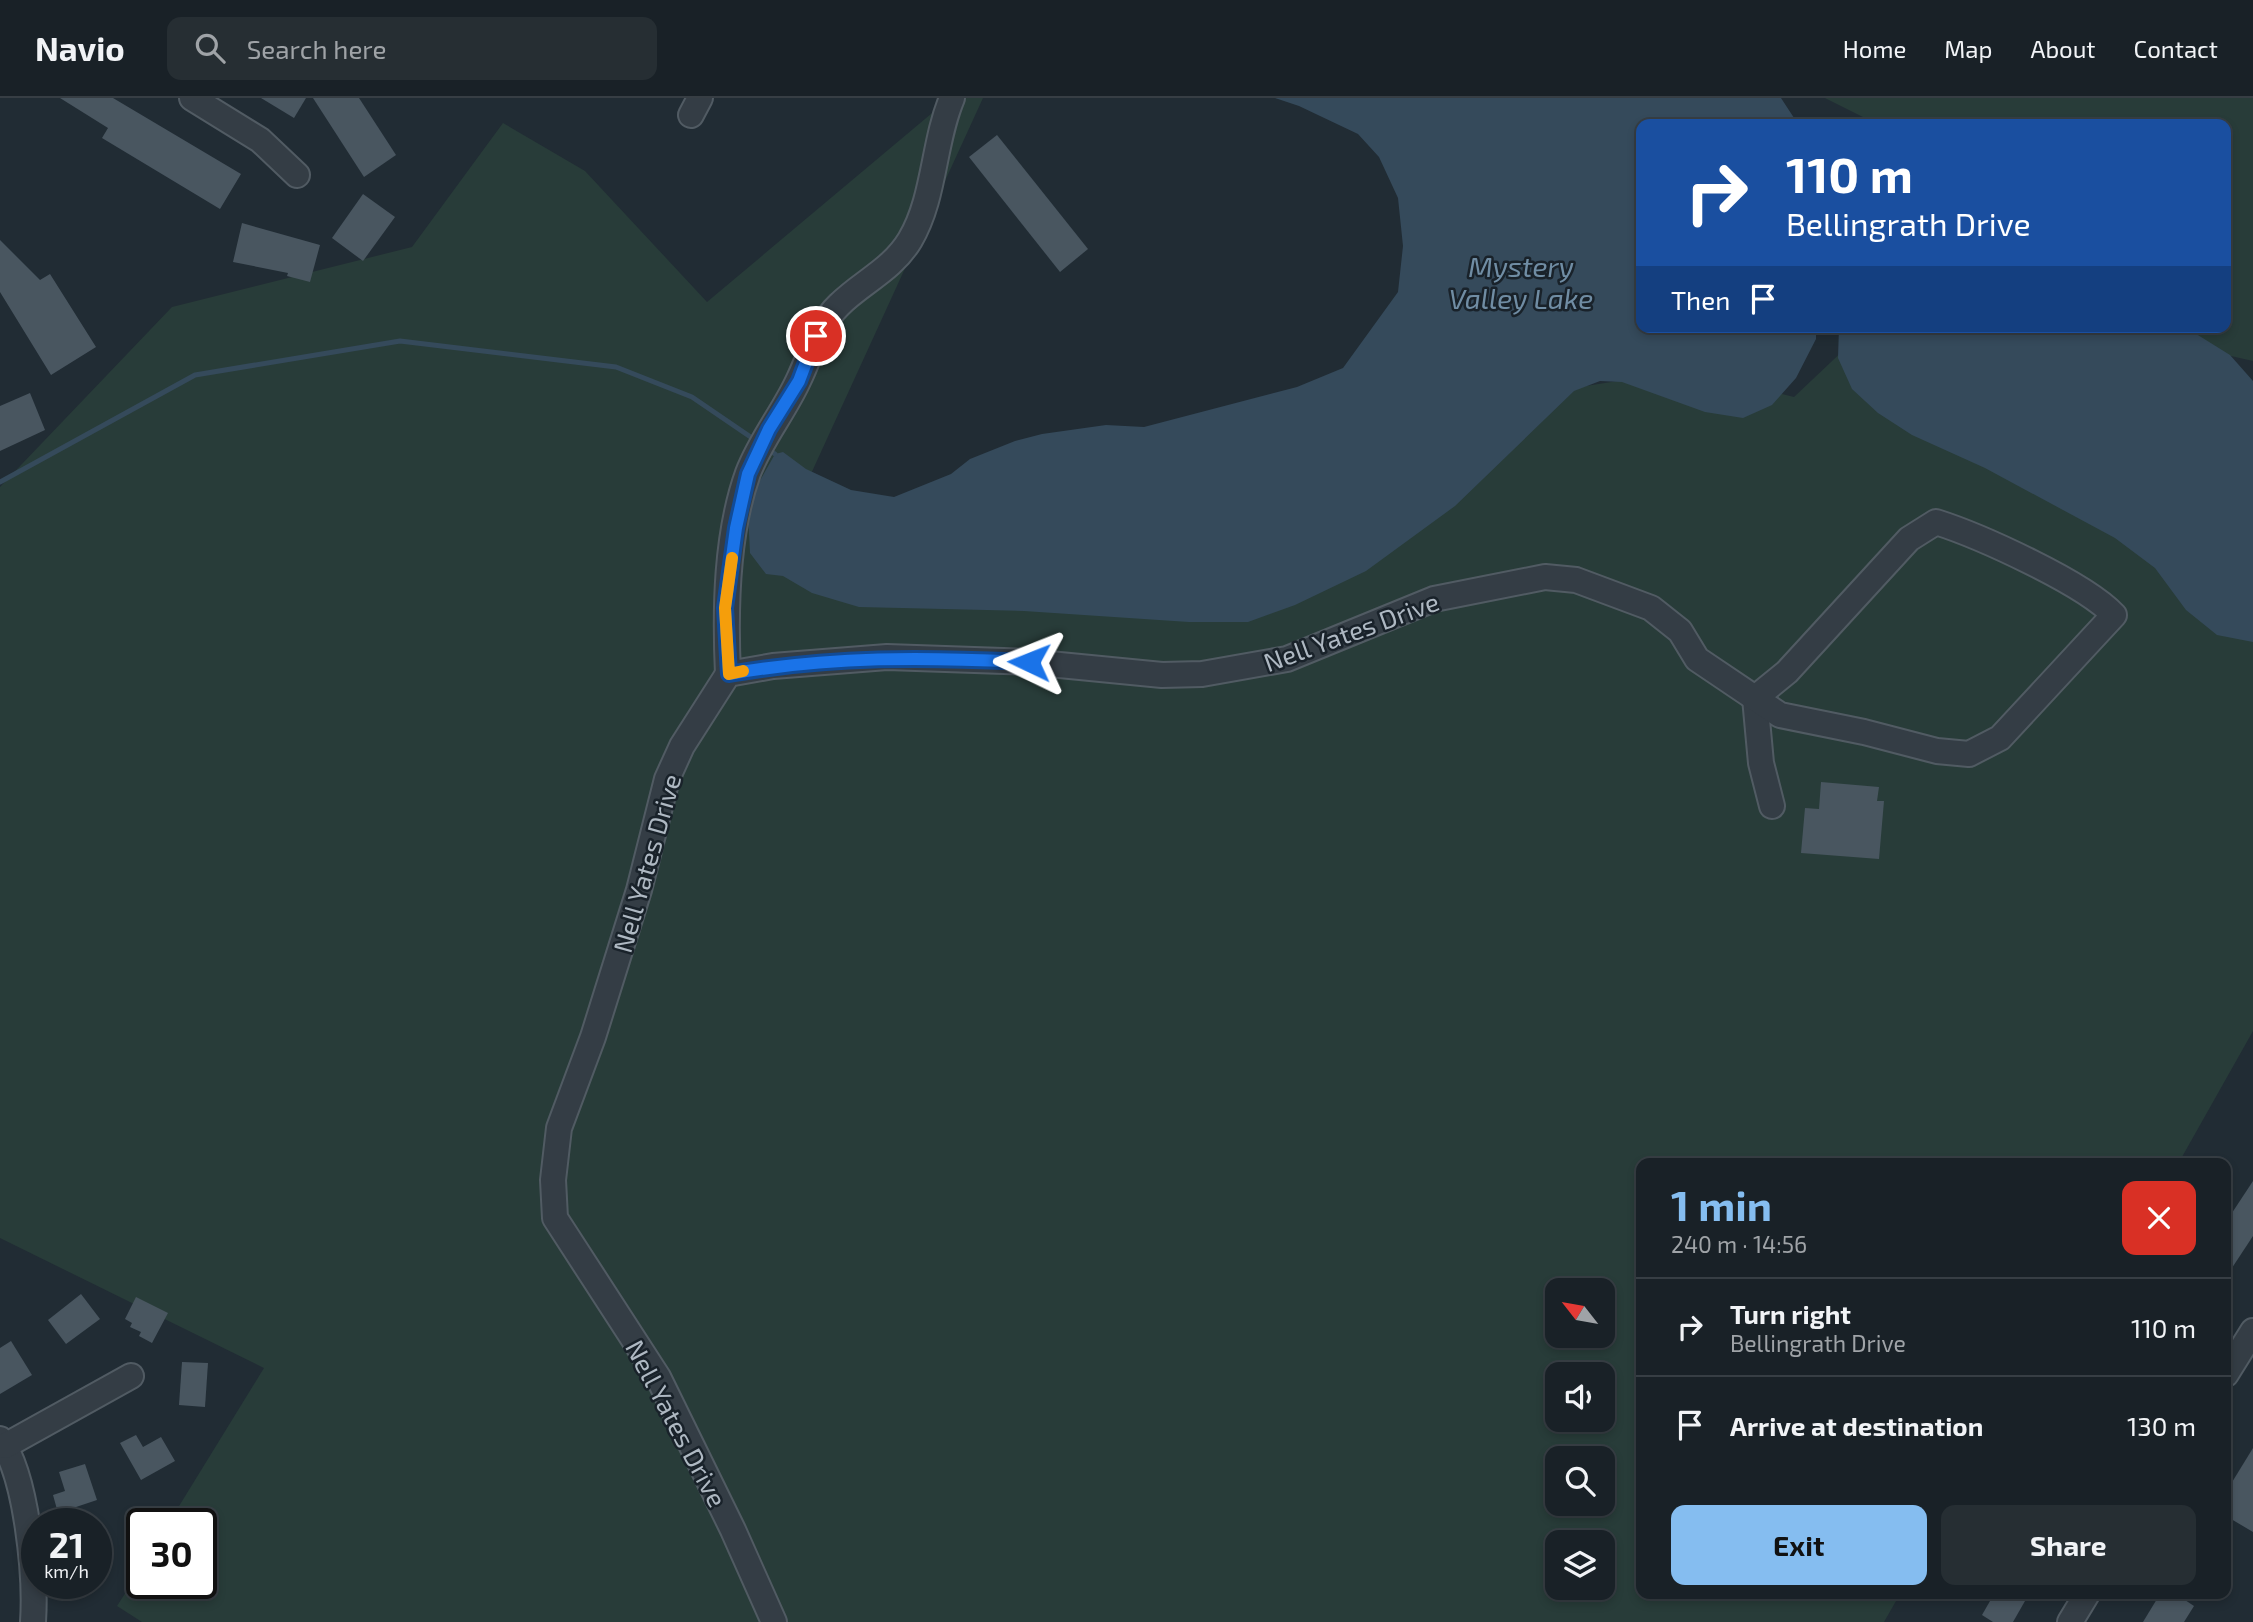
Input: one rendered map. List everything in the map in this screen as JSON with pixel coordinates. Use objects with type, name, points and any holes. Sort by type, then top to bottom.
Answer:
[{"type":"street","points":[[192,98],[260,140],[297,175]]},
{"type":"street","points":[[729,674],[725,608],[736,528],[748,474],[769,429],[799,381],[816,336],[839,305],[879,276],[909,242],[921,217],[944,118],[952,98]]},
{"type":"street","name":"Nell Yates Drive","points":[[774,1622],[733,1530],[658,1377],[555,1217],[553,1180],[559,1128],[593,1037],[639,890],[667,779],[682,746],[729,674],[773,666],[887,657],[1029,662],[1162,675],[1202,674],[1287,659],[1434,599],[1545,577],[1576,580],[1651,608],[1680,631],[1698,659],[1755,698],[1780,715],[1864,732],[1937,751],[1969,754],[2000,738],[2114,615],[2104,603],[2046,571],[1962,530],[1936,522],[1909,539],[1838,620],[1787,672],[1755,698]]},
{"type":"street","points":[[1755,698],[1761,763],[1772,806]]},
{"type":"street","points":[[2231,1366],[2253,1331]]},
{"type":"street","points":[[33,1622],[35,1585],[22,1500],[2,1442],[131,1376]]},
{"type":"street","points":[[2070,1622],[2084,1599]]},
{"type":"green space","points":[[950,98],[983,98],[783,535],[1541,393],[1688,370],[1794,397],[1849,345],[2253,620],[2253,1031],[2181,1158],[1636,1158],[1636,1599],[1897,1599],[1884,1622],[142,1622],[117,1606],[126,1592],[126,1599],[217,1599],[217,1508],[178,1508],[264,1368],[0,1238],[0,487],[172,307],[412,247],[503,123],[585,171],[707,302]]},
{"type":"green space","points":[[1825,98],[2253,98],[2253,361],[2169,342],[2147,333],[2231,333],[2231,119],[1867,119]]},
{"type":"water","name":"Mystery Valley Lake","points":[[1275,98],[1781,98],[1795,119],[1636,119],[1636,333],[1816,333],[1816,339],[1796,378],[1772,405],[1743,418],[1705,412],[1622,382],[1600,381],[1574,391],[1455,506],[1366,571],[1295,605],[1248,622],[1189,622],[1024,611],[859,607],[812,593],[783,576],[766,574],[750,553],[748,514],[758,484],[775,454],[783,452],[806,469],[851,490],[894,497],[951,474],[970,459],[1015,441],[1042,434],[1106,425],[1144,427],[1297,387],[1343,368],[1398,292],[1403,246],[1398,198],[1379,157],[1358,134],[1299,106]]},
{"type":"water","points":[[1839,333],[2195,333],[2230,355],[2253,381],[2253,642],[2217,635],[2186,610],[2155,568],[2115,538],[1985,468],[1912,435],[1878,413],[1852,389],[1838,358]]},
{"type":"building","points":[[60,98],[113,98],[241,174],[220,209],[102,138],[108,128]]},
{"type":"building","points":[[261,98],[306,98],[294,118]]},
{"type":"building","points":[[313,98],[359,98],[396,155],[364,177]]},
{"type":"building","points":[[997,135],[1088,249],[1060,272],[969,157]]},
{"type":"building","points":[[363,194],[395,217],[363,261],[332,238]]},
{"type":"building","points":[[242,223],[320,245],[310,282],[287,276],[288,273],[233,262]]},
{"type":"building","points":[[0,240],[40,280],[50,274],[96,347],[51,375],[0,292]]},
{"type":"building","points":[[30,393],[45,430],[0,451],[0,406]]},
{"type":"building","points":[[1821,782],[1879,787],[1877,801],[1884,801],[1879,859],[1801,853],[1805,808],[1819,809]]},
{"type":"building","points":[[2253,1181],[2253,1236],[2231,1269],[2231,1214]]},
{"type":"building","points":[[81,1294],[100,1319],[66,1344],[48,1320]]},
{"type":"building","points":[[136,1297],[168,1313],[152,1343],[139,1336],[141,1332],[130,1327],[132,1323],[125,1319]]},
{"type":"building","points":[[11,1341],[32,1375],[0,1394],[0,1348]]},
{"type":"building","points":[[182,1362],[208,1363],[205,1407],[179,1405]]},
{"type":"building","points":[[136,1435],[143,1447],[161,1437],[175,1461],[141,1480],[120,1443]]},
{"type":"building","points":[[2253,1448],[2253,1532],[2231,1519],[2231,1484]]},
{"type":"building","points":[[85,1464],[97,1500],[73,1508],[57,1508],[53,1495],[65,1491],[59,1472]]},
{"type":"building","points":[[1991,1599],[2026,1599],[2013,1622],[1993,1622],[1982,1615]]},
{"type":"building","points":[[2157,1599],[2184,1599],[2194,1606],[2184,1622],[2143,1622]]},
{"type":"waterway","points":[[0,482],[195,375],[400,341],[616,367],[692,397],[755,440]]},
{"type":"waterway","points":[[766,448],[775,454]]},
{"type":"slow traffic","points":[[732,558],[725,608],[729,674],[743,671]]},
{"type":"route","points":[[816,336],[799,381],[769,429],[748,474],[736,528],[725,608],[729,674],[773,666],[887,657],[1029,662]]}]
